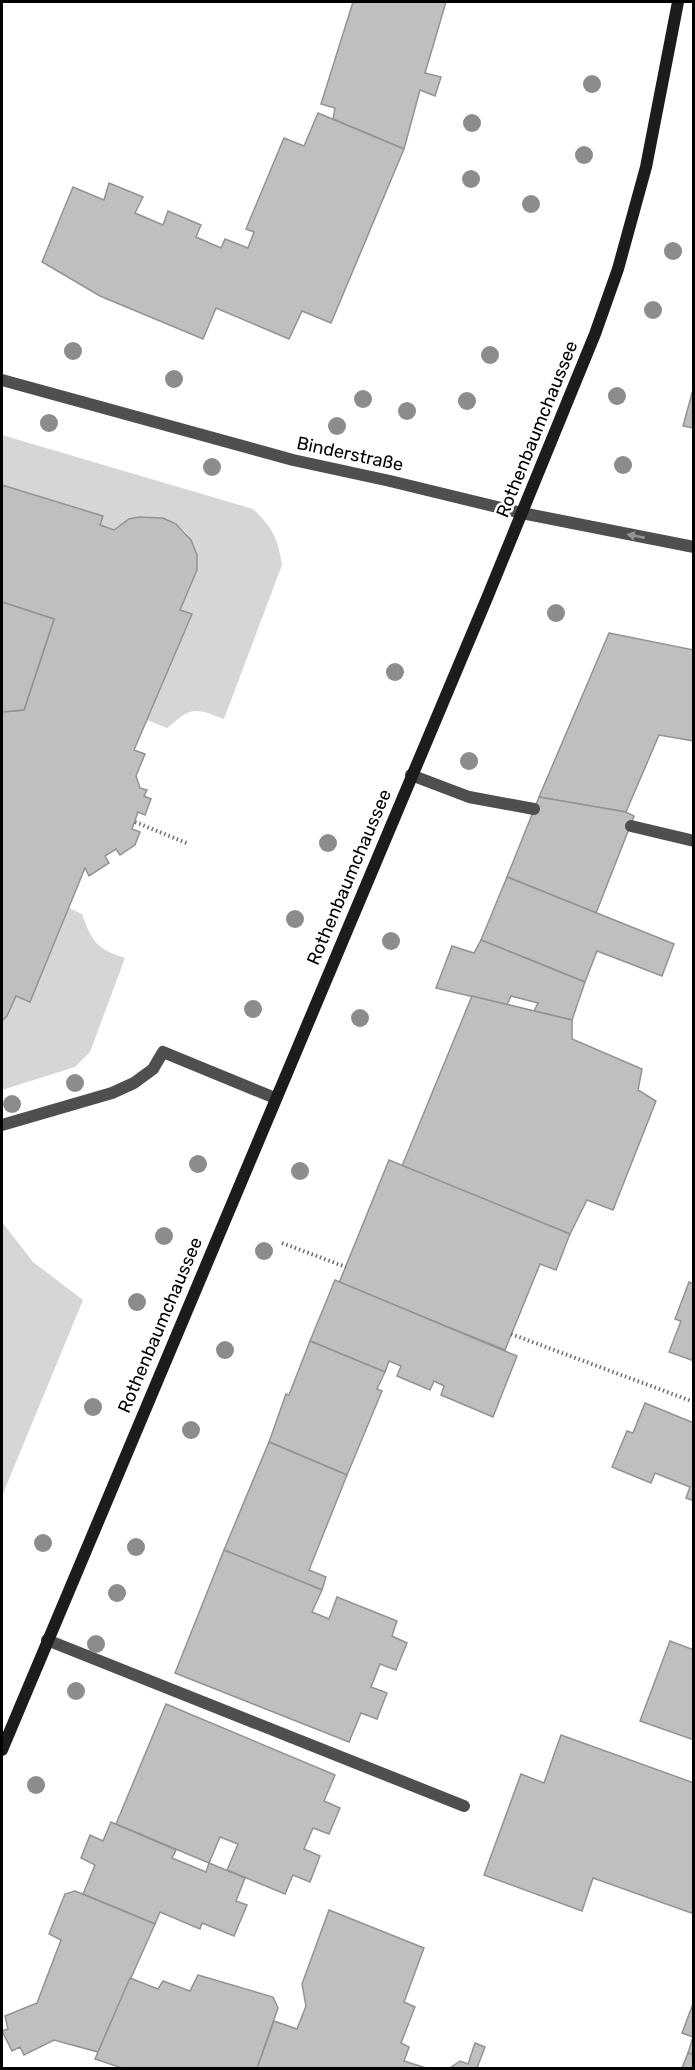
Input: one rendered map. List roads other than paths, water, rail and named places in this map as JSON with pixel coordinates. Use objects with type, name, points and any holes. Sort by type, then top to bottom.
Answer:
[{"type":"main road","name":"Rothenbaumchaussee","points":[[2,1750],[274,1098],[522,513],[595,334],[618,269],[646,167],[678,2]]},
{"type":"street","name":"Binderstraße","points":[[2,380],[293,460],[522,513],[693,547]]},
{"type":"street","points":[[411,775],[469,797],[534,808]]},
{"type":"street","points":[[631,826],[693,841]]},
{"type":"street","points":[[2,1125],[112,1093],[134,1083],[153,1069],[164,1052],[274,1098]]},
{"type":"street","points":[[47,1640],[464,1806]]}]
